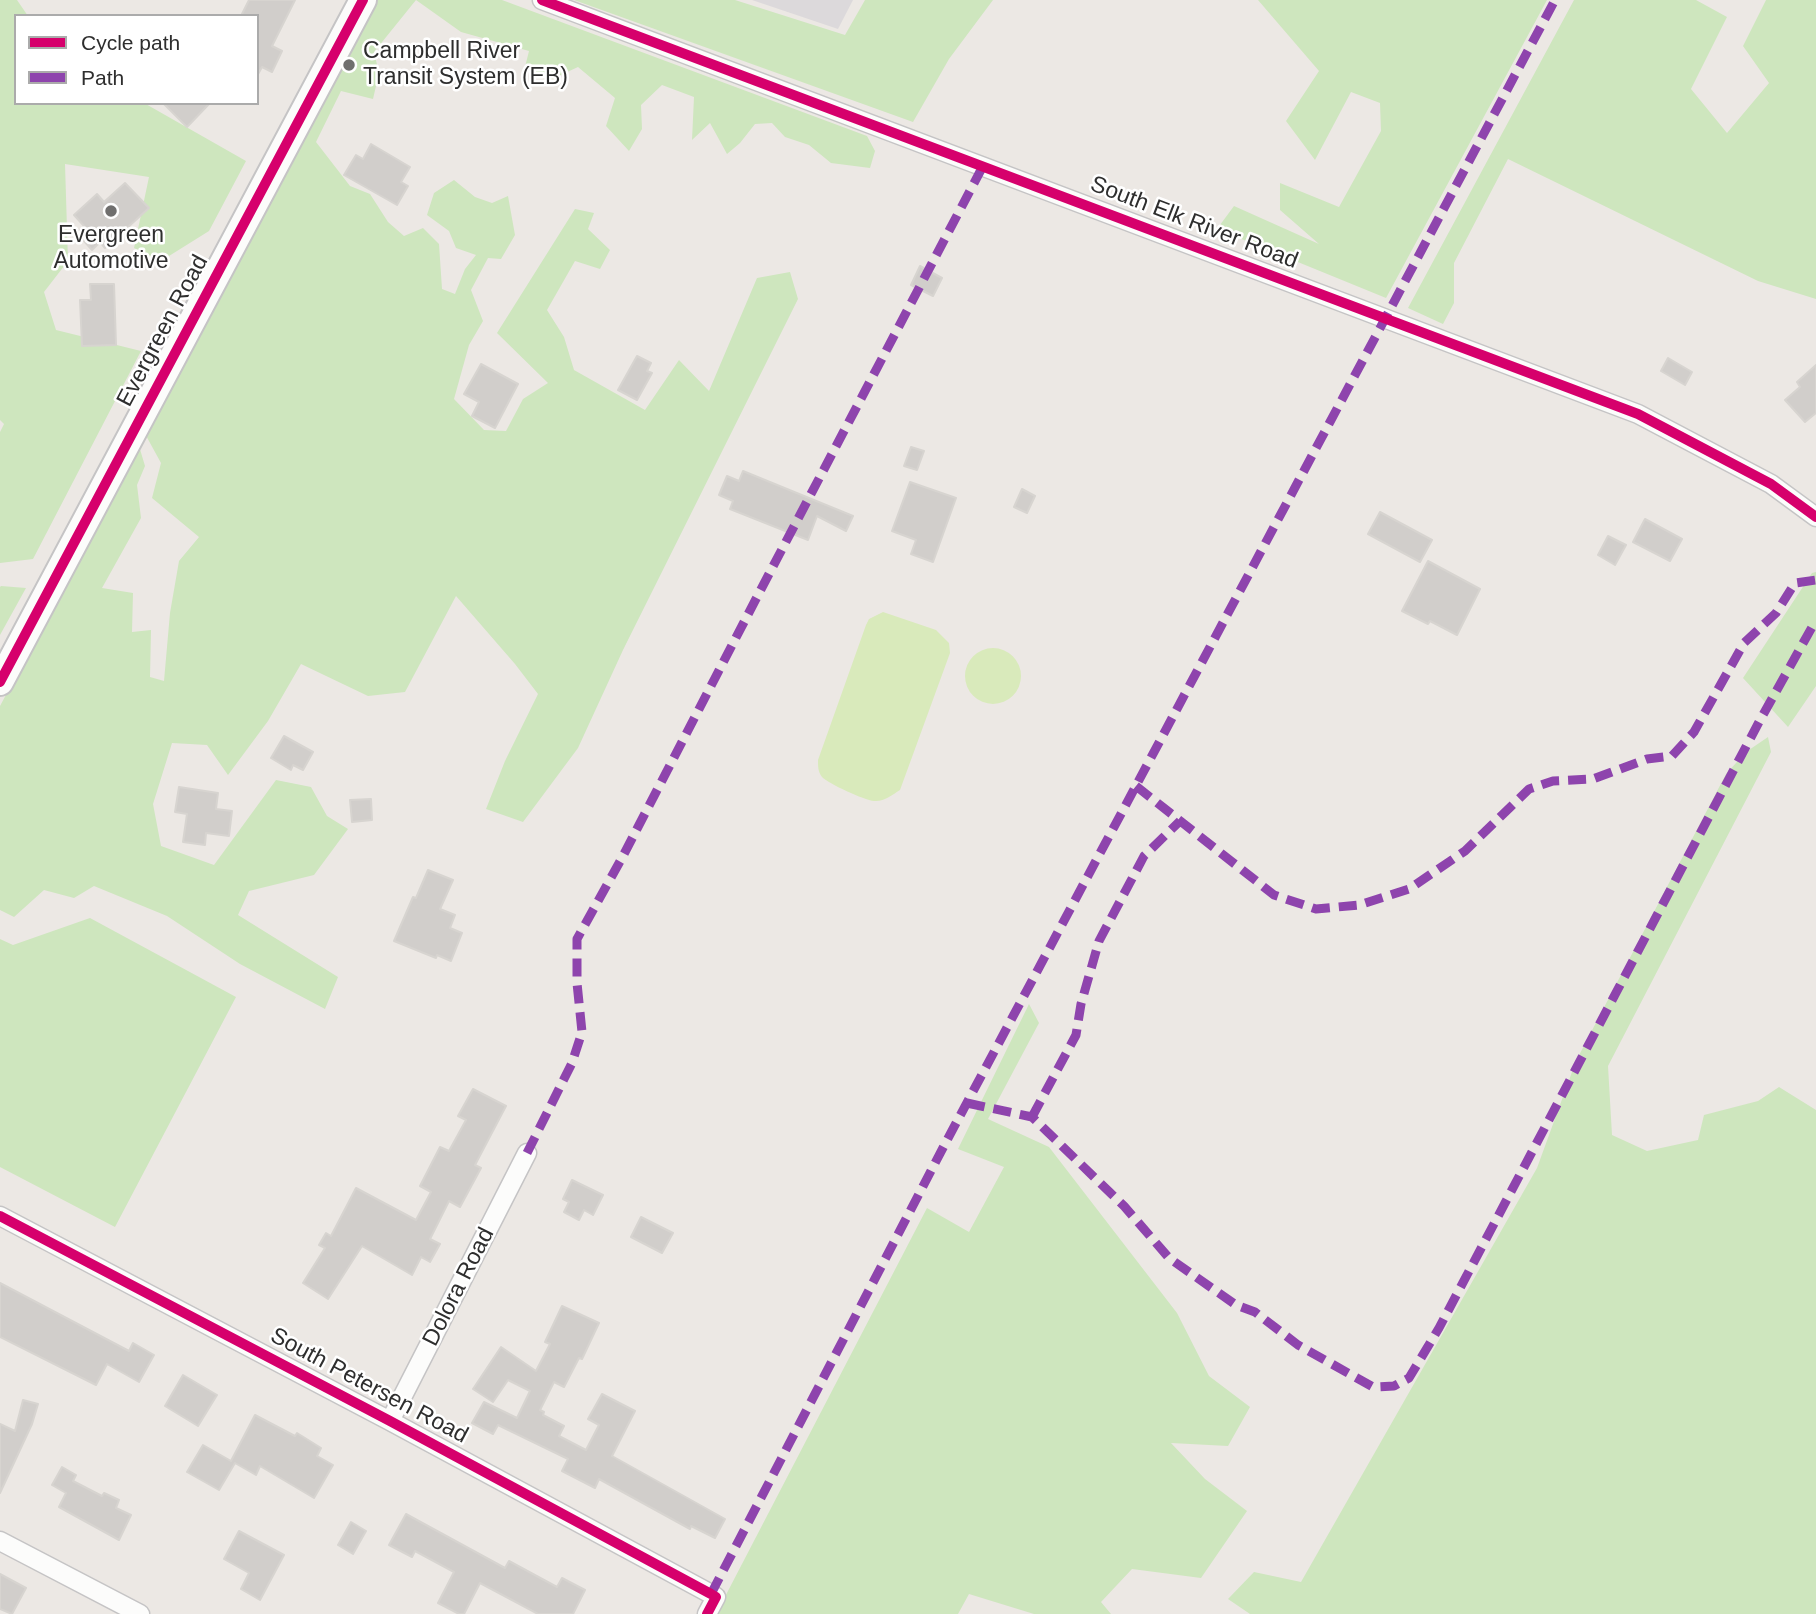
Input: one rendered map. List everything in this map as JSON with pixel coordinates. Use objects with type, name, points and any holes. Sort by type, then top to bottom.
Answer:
[{"type":"street","name":"Evergreen Road","points":[[0,682],[363,0]]},
{"type":"street","name":"South Elk River Road","points":[[542,0],[1638,414],[1771,484],[1816,517]]},
{"type":"street","name":"Dolora Road","points":[[390,1421],[527,1153]]},
{"type":"street","name":"South Petersen Road","points":[[0,1216],[390,1421],[716,1597],[707,1614]]},
{"type":"street","points":[[0,1541],[140,1614]]},
{"type":"shaded area","points":[[752,0],[853,0],[838,29]]},
{"type":"green space","points":[[0,0],[17,0],[27,14],[14,14],[14,105],[148,105],[246,161],[209,231],[161,261],[134,248],[149,177],[65,164],[68,261],[44,292],[56,330],[141,351],[33,559],[0,563],[0,432],[4,424],[0,420]]},
{"type":"green space","points":[[371,0],[416,0],[374,52],[379,73],[373,99],[341,91],[316,142],[350,186],[370,194],[388,222],[404,236],[423,228],[439,244],[442,289],[455,294],[465,269],[476,255],[456,248],[449,231],[427,215],[434,193],[454,180],[475,197],[492,203],[508,196],[515,235],[501,259],[488,258],[471,290],[483,321],[469,345],[454,399],[484,430],[506,431],[523,399],[548,383],[497,333],[575,209],[594,213],[588,229],[610,250],[600,269],[575,261],[547,310],[564,337],[574,370],[645,410],[679,360],[709,391],[757,278],[790,272],[798,299],[623,650],[578,748],[523,822],[486,809],[505,761],[538,694],[456,596],[405,692],[368,696],[301,664],[268,721],[228,775],[207,745],[172,743],[153,804],[161,846],[214,865],[276,780],[311,787],[327,816],[348,829],[314,875],[249,891],[238,915],[338,977],[325,1009],[240,964],[167,916],[94,886],[74,898],[44,890],[14,917],[0,910],[0,706],[139,446],[145,466],[137,485],[141,518],[102,588],[133,593],[132,632],[151,630],[150,677],[164,681],[170,613],[179,561],[199,537],[152,498],[161,463],[144,432]]},
{"type":"green space","points":[[416,0],[502,0],[867,136],[875,151],[870,168],[831,163],[809,145],[785,137],[772,123],[755,124],[727,154],[710,123],[692,140],[694,97],[662,85],[641,105],[642,129],[629,151],[606,126],[615,98],[578,67],[550,80],[525,67],[529,51],[461,32]]},
{"type":"green space","points":[[574,0],[735,0],[845,35],[865,0],[993,0],[949,59],[913,122]]},
{"type":"green space","points":[[1258,0],[1547,0],[1386,298],[1217,229],[1234,206],[1319,244],[1280,210],[1280,183],[1339,207],[1381,131],[1380,103],[1351,92],[1315,160],[1286,121],[1319,71]]},
{"type":"green space","points":[[1574,0],[1696,0],[1727,17],[1691,89],[1727,133],[1769,83],[1743,46],[1766,0],[1816,0],[1816,299],[1758,281],[1508,159],[1454,263],[1454,303],[1443,324],[1408,308]]},
{"type":"green space","points":[[1816,572],[1816,686],[1788,727],[1743,678],[1812,573]]},
{"type":"green space","points":[[0,587],[26,588],[0,635]]},
{"type":"green space","points":[[883,612],[936,630],[949,643],[950,653],[900,790],[885,799],[874,801],[855,795],[826,780],[820,773],[818,760],[866,625],[869,619]]},
{"type":"green space","points":[[993,648],[1004,650],[1013,656],[1019,665],[1019,687],[1013,696],[1004,702],[993,704],[982,702],[973,696],[967,687],[965,676],[967,665],[973,656],[982,650]]},
{"type":"green space","points":[[1768,737],[1771,752],[1608,1066],[1612,1135],[1647,1151],[1698,1140],[1704,1115],[1758,1101],[1779,1087],[1816,1110],[1816,1614],[1250,1614],[1228,1599],[1254,1572],[1301,1582],[1537,1168],[1576,1061],[1726,774],[1746,752]]},
{"type":"green space","points":[[90,918],[236,997],[115,1227],[0,1167],[0,939],[13,945]]},
{"type":"green space","points":[[1029,1004],[1039,1023],[988,1119],[1049,1147],[1177,1313],[1209,1376],[1250,1407],[1228,1446],[1171,1443],[1205,1479],[1247,1511],[1201,1578],[1132,1569],[1101,1602],[1111,1614],[1034,1614],[969,1594],[958,1614],[716,1614],[927,1208],[969,1232],[1004,1167],[958,1149]]},
{"type":"building","points":[[249,0],[295,0],[272,46],[282,51],[272,72],[262,67],[259,72],[259,14],[242,14]]},
{"type":"building","points":[[165,105],[208,105],[187,127]]},
{"type":"building","points":[[371,144],[410,167],[401,182],[408,186],[397,205],[344,175],[356,155],[363,159]]},
{"type":"building","name":"Evergreen Automotive","points":[[125,183],[149,208],[105,248],[100,242],[92,250],[77,233],[84,226],[74,215],[97,194],[104,202]]},
{"type":"building","points":[[920,266],[942,278],[933,296],[911,285]]},
{"type":"building","points":[[90,284],[114,284],[116,345],[82,346],[80,300],[91,300]]},
{"type":"building","points":[[637,356],[651,363],[647,371],[652,373],[637,400],[618,390]]},
{"type":"building","points":[[1668,358],[1692,372],[1685,385],[1661,371]]},
{"type":"building","points":[[481,364],[518,384],[495,428],[472,416],[479,402],[464,394]]},
{"type":"building","points":[[1816,365],[1816,413],[1805,422],[1785,400],[1800,387],[1797,382]]},
{"type":"building","points":[[911,447],[924,451],[917,470],[904,466]]},
{"type":"building","points":[[743,471],[853,516],[846,531],[817,516],[808,540],[730,509],[733,501],[719,495],[727,476],[739,481]]},
{"type":"building","points":[[910,482],[956,498],[933,562],[911,554],[916,540],[892,531]]},
{"type":"building","points":[[1022,489],[1035,496],[1027,513],[1014,507]]},
{"type":"building","points":[[1380,512],[1432,540],[1420,562],[1368,534]]},
{"type":"building","points":[[1645,519],[1682,539],[1670,561],[1633,542]]},
{"type":"building","points":[[1608,536],[1626,545],[1615,565],[1598,555]]},
{"type":"building","points":[[1428,561],[1480,589],[1457,635],[1402,611]]},
{"type":"building","points":[[284,736],[313,752],[303,770],[293,765],[291,770],[271,758]]},
{"type":"building","points":[[179,787],[218,793],[216,809],[232,811],[229,836],[206,833],[205,845],[183,842],[187,814],[175,812]]},
{"type":"building","points":[[371,799],[372,820],[352,822],[350,800]]},
{"type":"building","points":[[428,870],[453,880],[440,909],[455,915],[450,928],[462,933],[451,961],[437,955],[436,958],[394,941]]},
{"type":"building","points":[[473,1089],[506,1106],[475,1165],[481,1168],[460,1207],[449,1201],[430,1239],[440,1244],[430,1262],[421,1257],[412,1275],[362,1246],[328,1299],[303,1283],[325,1248],[319,1245],[326,1233],[331,1236],[356,1188],[416,1220],[431,1192],[420,1186],[440,1147],[449,1151],[466,1120],[458,1116]]},
{"type":"building","points":[[572,1180],[603,1195],[593,1215],[584,1210],[579,1220],[564,1212],[569,1202],[563,1199]]},
{"type":"building","points":[[641,1217],[673,1233],[662,1253],[631,1237]]},
{"type":"building","points":[[0,1283],[129,1351],[133,1343],[154,1355],[139,1382],[107,1364],[96,1385],[0,1337]]},
{"type":"building","points":[[562,1306],[599,1323],[582,1359],[579,1358],[564,1387],[554,1382],[540,1410],[544,1412],[543,1415],[564,1426],[559,1436],[586,1450],[599,1425],[588,1419],[602,1394],[635,1411],[612,1456],[725,1519],[715,1538],[691,1526],[690,1529],[599,1479],[595,1488],[562,1471],[568,1459],[498,1425],[493,1434],[472,1423],[484,1402],[517,1418],[530,1391],[508,1380],[493,1402],[473,1389],[501,1347],[536,1371],[550,1344],[545,1342]]},
{"type":"building","points":[[183,1375],[217,1395],[198,1426],[165,1406]]},
{"type":"building","points":[[23,1400],[38,1404],[32,1424],[0,1493],[0,1424],[15,1431]]},
{"type":"building","points":[[255,1415],[295,1436],[297,1433],[321,1448],[317,1456],[333,1465],[314,1498],[260,1466],[256,1475],[235,1463],[219,1490],[187,1472],[203,1445],[231,1461]]},
{"type":"building","points":[[62,1467],[76,1475],[73,1481],[102,1496],[104,1493],[119,1500],[116,1508],[131,1515],[119,1540],[59,1507],[66,1493],[52,1485]]},
{"type":"building","points":[[406,1514],[505,1568],[509,1561],[557,1587],[562,1578],[585,1590],[573,1614],[538,1614],[480,1583],[464,1614],[438,1603],[454,1572],[415,1551],[412,1557],[389,1545]]},
{"type":"building","points":[[351,1522],[366,1531],[353,1554],[338,1545]]},
{"type":"building","points":[[239,1531],[284,1555],[260,1600],[241,1589],[249,1573],[224,1559]]},
{"type":"building","points":[[0,1574],[26,1588],[12,1614],[0,1609]]},
{"type":"marked path","points":[[711,1594],[946,1142],[1555,0]]},
{"type":"marked path","points":[[527,1153],[572,1063],[582,1032],[577,983],[577,939],[623,856],[983,166]]},
{"type":"marked path","points":[[1136,786],[1274,895],[1316,909],[1359,905],[1409,889],[1465,851],[1529,789],[1553,781],[1593,779],[1647,759],[1672,756],[1694,732],[1744,643],[1776,613],[1795,583],[1816,580]]},
{"type":"marked path","points":[[967,1103],[1032,1117],[1124,1206],[1169,1258],[1236,1305],[1255,1312],[1298,1345],[1373,1387],[1394,1386],[1409,1378],[1439,1328],[1759,722],[1816,620]]},
{"type":"marked path","points":[[1032,1117],[1076,1035],[1081,1004],[1099,941],[1144,856],[1180,821]]},
{"type":"cycle path","points":[[0,682],[363,0]]},
{"type":"cycle path","points":[[542,0],[1638,414],[1771,484],[1816,517]]},
{"type":"cycle path","points":[[0,1216],[711,1594],[716,1597],[707,1614]]},
{"type":"place","name":"Campbell River Transit System (EB)","points":[[349,65]]},
{"type":"place","name":"Evergreen Automotive","points":[[111,211]]}]
